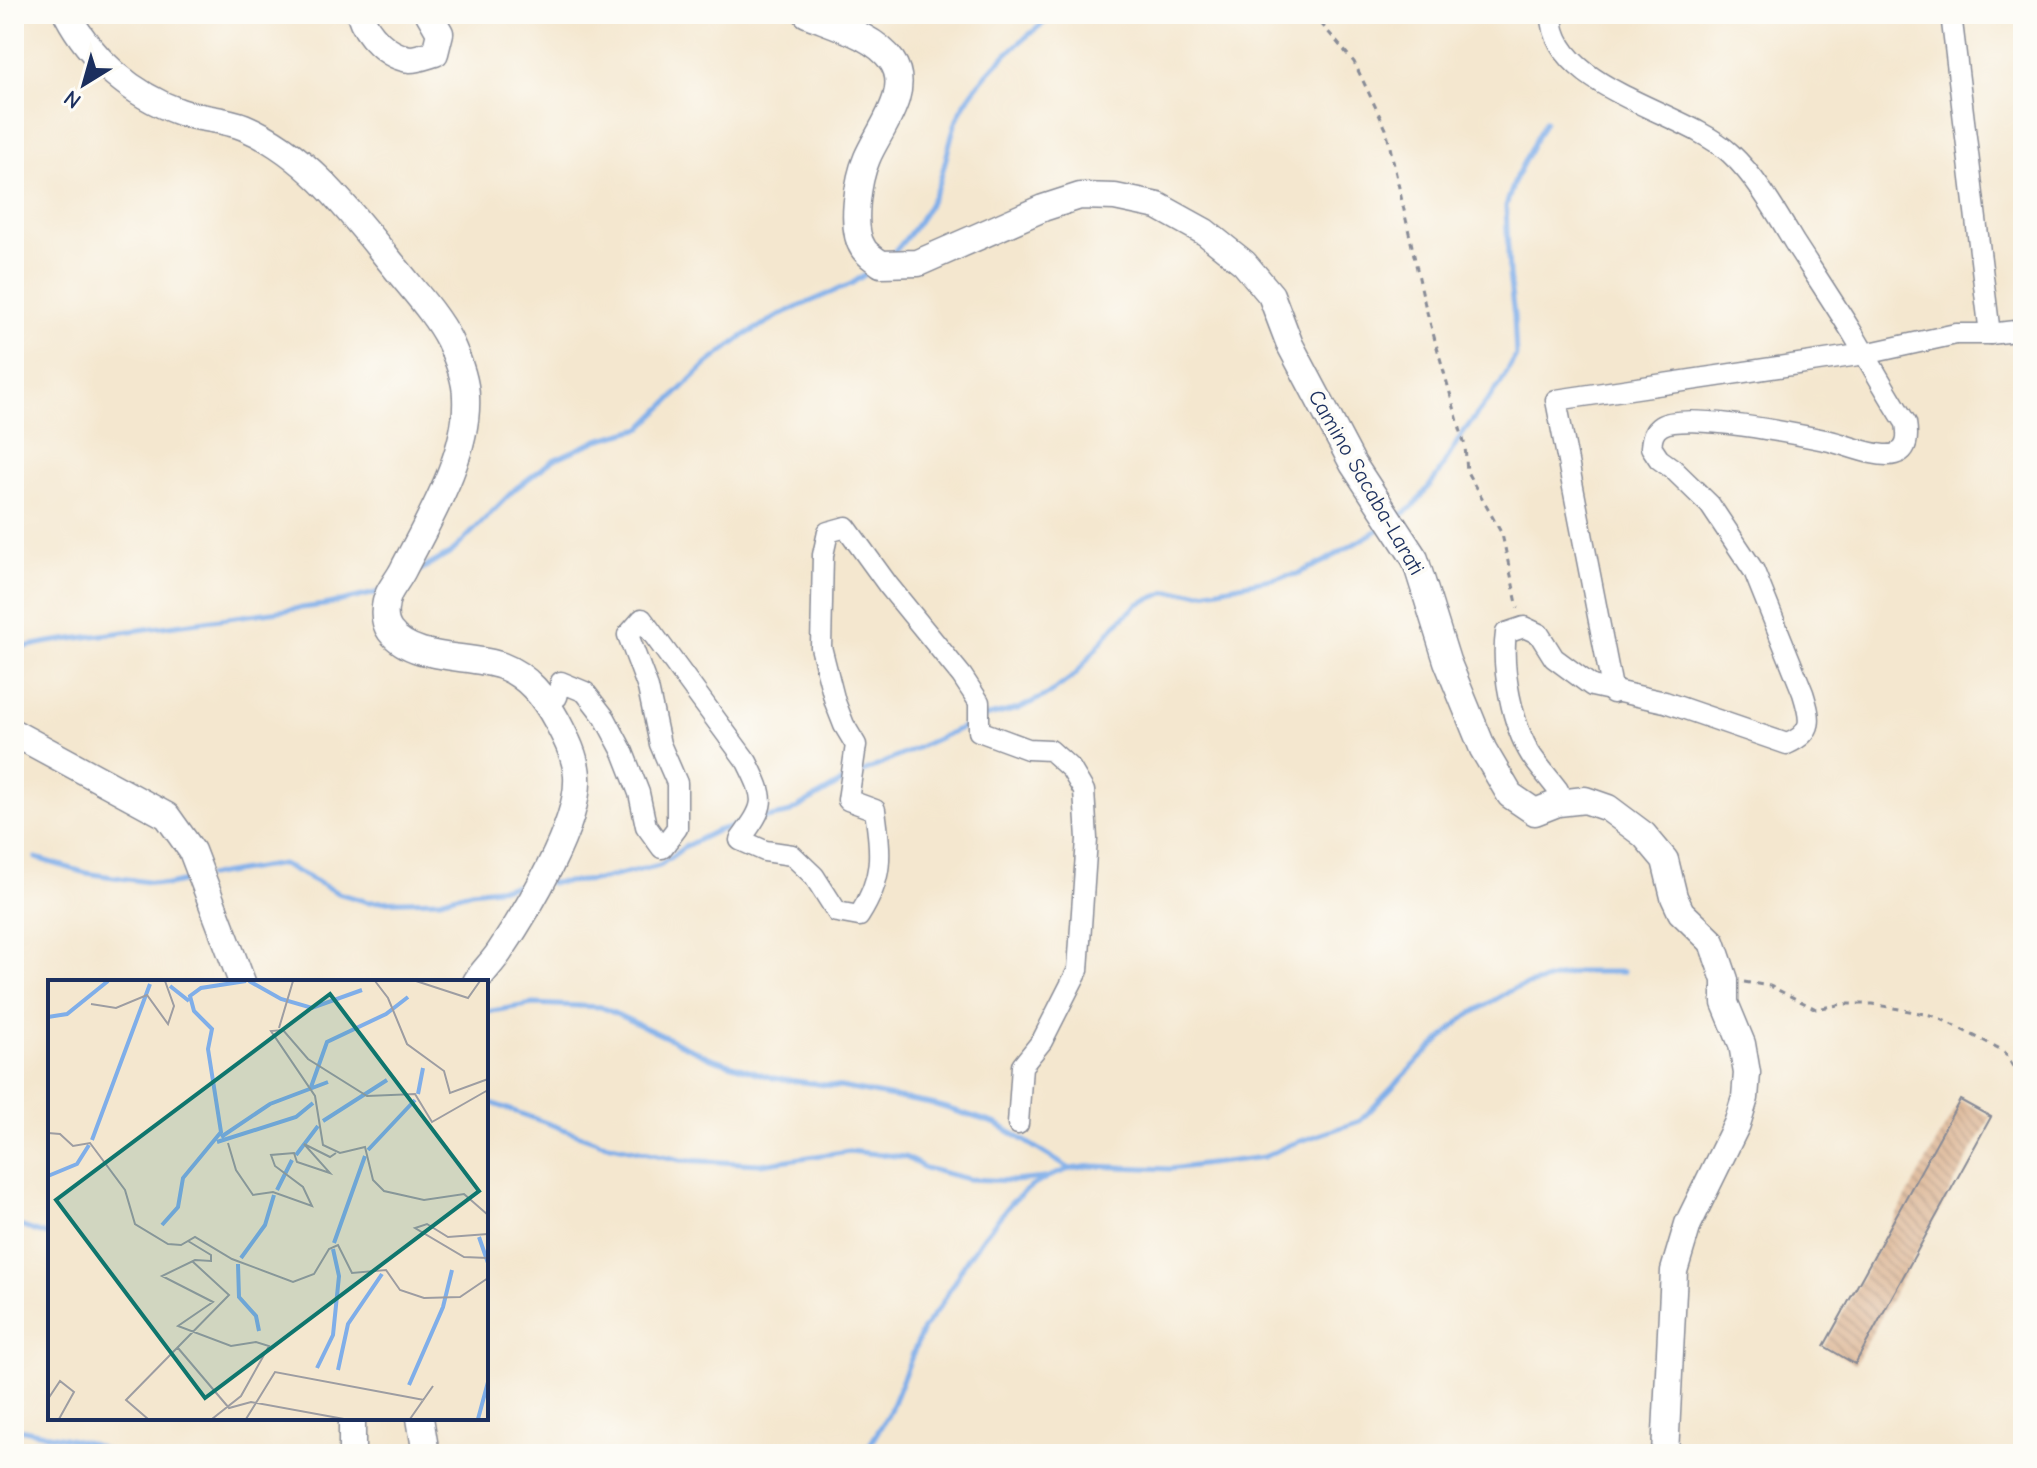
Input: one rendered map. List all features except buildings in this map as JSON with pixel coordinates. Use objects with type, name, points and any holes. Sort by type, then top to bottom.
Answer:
[{"type":"street","points":[[67,14],[81,40],[138,92],[180,112],[243,127],[294,156],[338,198],[448,338],[467,398],[462,433],[451,471],[402,573],[388,595],[384,617],[390,632],[417,648],[438,655],[503,666],[523,676],[541,695],[569,744],[578,776],[573,810],[547,871],[499,952],[478,980]]},
{"type":"street","points":[[360,14],[364,28],[386,49],[410,59],[435,53],[440,33],[429,14]]},
{"type":"street","name":"Camino Sacaba-Larati","points":[[807,14],[876,45],[894,63],[898,84],[894,104],[866,160],[855,229],[863,249],[881,264],[918,263],[1043,208],[1080,196],[1115,197],[1158,206],[1205,232],[1244,263],[1271,295],[1290,345],[1353,464],[1415,559],[1447,661],[1483,749],[1510,795],[1535,812],[1558,803],[1585,800],[1608,808],[1644,835],[1665,860],[1681,912],[1712,942],[1725,980],[1725,1003],[1742,1044],[1747,1073],[1745,1098],[1737,1124],[1688,1224],[1674,1271],[1665,1454]]},
{"type":"street","points":[[1552,14],[1553,34],[1559,47],[1598,82],[1660,111],[1730,152],[1771,205],[1865,354],[1906,423],[1908,435],[1905,447],[1898,454],[1883,455],[1830,441],[1695,421],[1660,426],[1652,435],[1651,447],[1659,459],[1710,505],[1754,571],[1803,693],[1809,714],[1808,729],[1802,737],[1787,744],[1665,702],[1592,686],[1554,658],[1539,634],[1524,627],[1506,633],[1503,655],[1517,724],[1530,754],[1558,790],[1558,803]]},
{"type":"street","points":[[1951,14],[1990,334]]},
{"type":"street","points":[[1613,693],[1556,400],[1865,354],[1956,334],[2023,330]]},
{"type":"street","points":[[541,695],[557,697],[561,682],[585,692],[605,718],[623,752],[639,793],[646,826],[662,848],[677,828],[677,783],[660,744],[648,688],[628,635],[642,619],[747,762],[760,788],[762,810],[740,840],[765,851],[792,855],[814,876],[837,912],[859,916],[874,893],[880,848],[875,810],[848,800],[856,745],[835,702],[821,647],[823,555],[828,532],[846,527],[979,702],[979,731],[1028,749],[1050,750],[1071,769],[1084,791],[1087,839],[1078,970],[1048,1032],[1022,1066],[1018,1124]]},
{"type":"street","points":[[14,733],[167,816],[192,851],[241,980]]},
{"type":"street","points":[[352,1420],[352,1454]]},
{"type":"street","points":[[420,1420],[426,1454]]},
{"type":"path","points":[[1313,14],[1354,62],[1386,129],[1425,305],[1465,446],[1467,472],[1502,534],[1515,600],[1524,627]]},
{"type":"path","points":[[1725,980],[1770,986],[1816,1009],[1843,1004],[1873,1004],[1935,1016],[2004,1051],[2023,1084]]},
{"type":"waterway","points":[[620,22],[638,14]]},
{"type":"waterway","points":[[892,255],[933,197],[956,121],[967,100],[1008,53],[1056,14]]},
{"type":"waterway","points":[[1398,517],[1414,506],[1437,476],[1516,356],[1506,206],[1516,177],[1545,121]]},
{"type":"waterway","points":[[413,574],[451,553],[515,489],[553,460],[598,440],[642,428],[707,364],[745,335],[784,313],[851,284],[875,268]]},
{"type":"waterway","points":[[984,717],[1018,709],[1049,694],[1075,675],[1115,625],[1138,604],[1167,592],[1203,592],[1297,574],[1383,527]]},
{"type":"waterway","points":[[14,649],[324,605],[380,592]]},
{"type":"waterway","points":[[857,775],[972,723]]},
{"type":"waterway","points":[[760,819],[787,814],[844,781]]},
{"type":"waterway","points":[[550,883],[598,880],[660,865],[686,846],[716,831],[743,823]]},
{"type":"waterway","points":[[36,858],[86,873],[168,885],[195,879]]},
{"type":"waterway","points":[[208,876],[282,864],[338,893],[368,902],[440,900],[471,891],[532,884]]},
{"type":"waterway","points":[[864,1454],[888,1415],[923,1329],[981,1240],[1011,1203],[1029,1188],[1070,1169],[1091,1166],[1170,1169],[1264,1157],[1289,1145],[1360,1121],[1464,1018],[1513,989],[1577,972],[1623,972]]},
{"type":"waterway","points":[[488,1012],[533,1004],[601,1007],[711,1058],[773,1078],[936,1105],[997,1124],[1070,1169]]},
{"type":"waterway","points":[[488,1102],[602,1143],[681,1160],[761,1164],[849,1151],[905,1157],[925,1168],[968,1179],[1013,1181],[1045,1178]]},
{"type":"waterway","points":[[14,1224],[48,1235]]},
{"type":"waterway","points":[[14,1428],[88,1443],[115,1454]]}]
